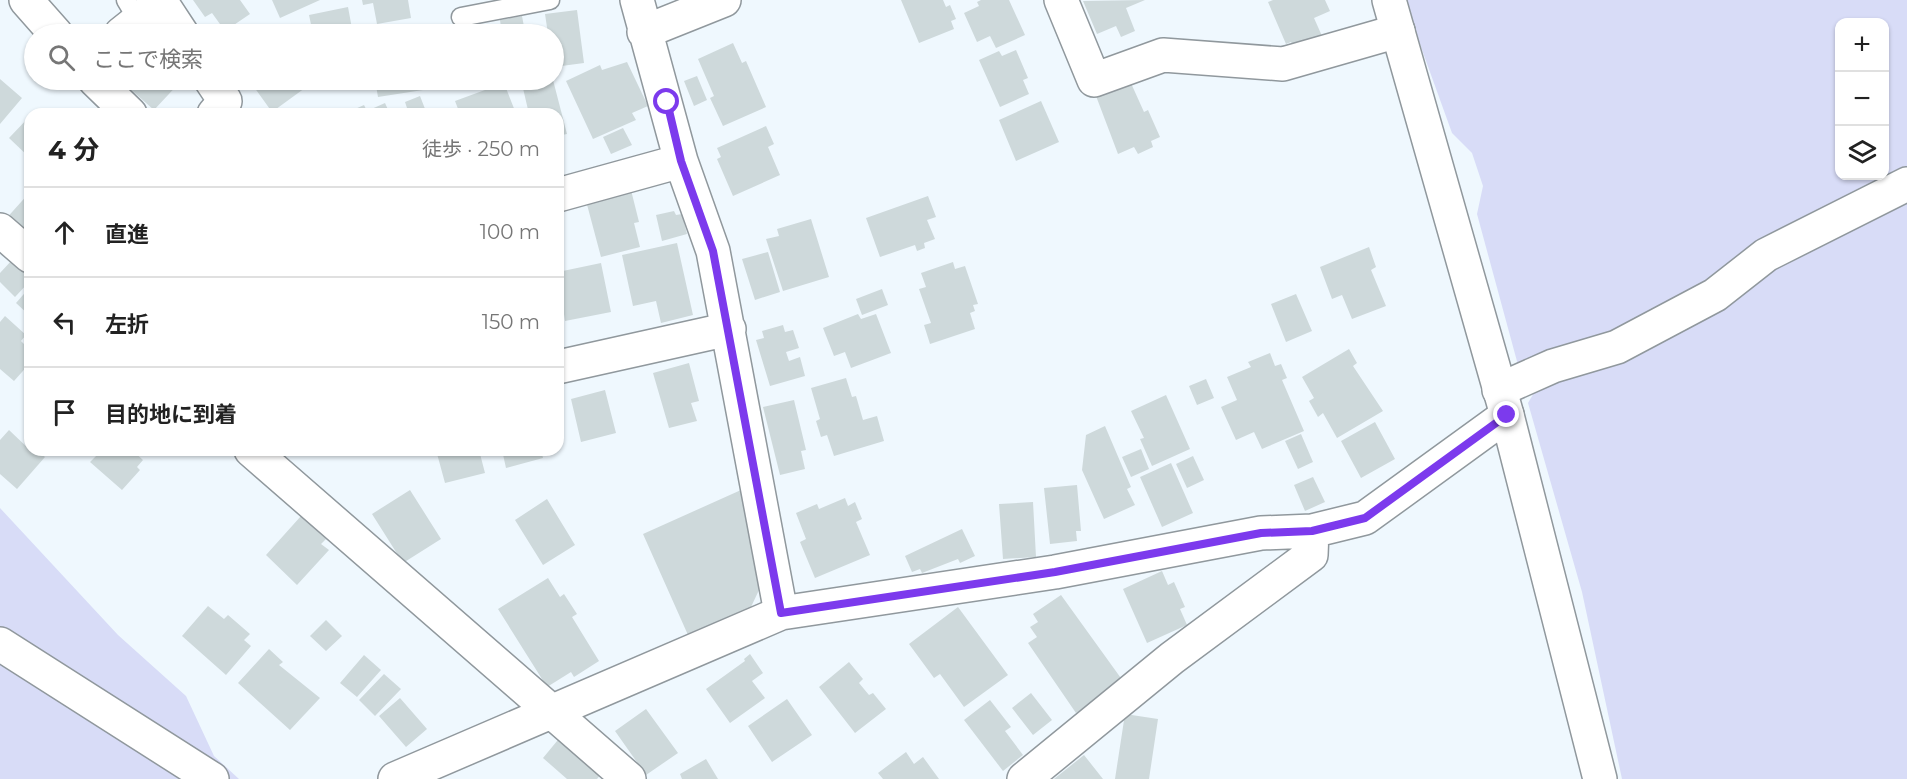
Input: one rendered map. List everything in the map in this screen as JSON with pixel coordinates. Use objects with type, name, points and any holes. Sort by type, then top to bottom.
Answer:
[{"type":"street","points":[[26,0],[47,24]]},
{"type":"street","points":[[637,0],[644,32],[667,102],[681,161],[713,251],[781,613]]},
{"type":"street","points":[[644,32],[724,0]]},
{"type":"street","points":[[1061,0],[1094,80],[1163,55],[1283,64],[1398,31]]},
{"type":"street","points":[[1389,0],[1503,402],[1600,779]]},
{"type":"street","points":[[142,11],[165,24]]},
{"type":"street","points":[[105,90],[124,108]]},
{"type":"street","points":[[217,90],[225,102],[220,108]]},
{"type":"street","points":[[564,193],[681,161]]},
{"type":"street","points":[[395,779],[781,613],[1055,572],[1261,533],[1312,531],[1365,518],[1503,402],[1553,366],[1617,347],[1715,295],[1766,255],[1907,184]]},
{"type":"street","points":[[0,230],[24,251]]},
{"type":"street","points":[[564,366],[729,329]]},
{"type":"street","points":[[258,456],[629,779]]},
{"type":"street","points":[[1024,779],[1172,658],[1311,555],[1312,531]]},
{"type":"street","points":[[0,644],[213,779]]},
{"type":"lane","points":[[460,17],[550,0]]},
{"type":"shaded area","points":[[1404,0],[1907,0],[1907,167],[1889,176],[1889,18],[1835,18],[1835,180],[1882,180],[1774,237],[1695,293],[1608,338],[1518,365],[1477,214],[1483,186],[1472,153],[1452,133]]},
{"type":"shaded area","points":[[1907,197],[1907,779],[1622,779],[1582,592],[1528,403],[1538,386]]},
{"type":"shaded area","points":[[0,508],[118,635],[186,696],[214,756],[239,779],[0,779]]},
{"type":"building","points":[[193,0],[240,0],[250,14],[235,24],[220,24],[212,13],[205,17]]},
{"type":"building","points":[[272,0],[320,0],[280,18]]},
{"type":"building","points":[[362,0],[408,0],[411,18],[377,24],[373,3],[363,5]]},
{"type":"building","points":[[901,0],[943,0],[946,7],[950,5],[956,19],[951,21],[954,29],[919,43]]},
{"type":"building","points":[[1009,0],[1025,35],[996,48],[990,36],[977,42],[964,13],[979,6],[977,2]]},
{"type":"building","points":[[1145,0],[1126,8],[1135,31],[1121,37],[1116,26],[1097,34],[1083,1]]},
{"type":"building","points":[[1273,0],[1325,0],[1330,11],[1314,18],[1322,36],[1294,48],[1291,42],[1286,44],[1268,2]]},
{"type":"building","points":[[348,7],[351,24],[311,24],[309,15]]},
{"type":"building","points":[[577,10],[584,63],[564,66],[564,24],[546,24],[545,14]]},
{"type":"building","points":[[522,16],[524,24],[501,24],[500,20]]},
{"type":"building","points":[[733,43],[742,63],[746,61],[766,107],[723,126],[710,98],[714,96],[698,59]]},
{"type":"building","points":[[1016,50],[1028,78],[1023,80],[1029,94],[1000,107],[979,60],[999,51],[1002,56]]},
{"type":"building","points":[[627,62],[648,106],[632,113],[636,120],[593,139],[566,81],[600,65],[602,70]]},
{"type":"building","points":[[697,76],[707,100],[694,106],[684,81]]},
{"type":"building","points":[[0,79],[22,98],[0,124]]},
{"type":"building","points":[[1130,81],[1144,112],[1148,110],[1160,137],[1151,141],[1153,147],[1138,154],[1134,147],[1118,154],[1096,96]]},
{"type":"building","points":[[131,90],[173,90],[156,108],[152,108]]},
{"type":"building","points":[[256,90],[302,90],[278,108],[269,108]]},
{"type":"building","points":[[377,90],[423,90],[378,97]]},
{"type":"building","points":[[485,90],[507,90],[514,108],[458,108],[455,101]]},
{"type":"building","points":[[523,90],[556,90],[560,108],[528,108]]},
{"type":"building","points":[[420,96],[425,108],[407,108],[405,102]]},
{"type":"building","points":[[1041,101],[1059,142],[1016,161],[999,120]]},
{"type":"building","points":[[385,103],[387,108],[374,108]]},
{"type":"building","points":[[24,122],[24,152],[9,138]]},
{"type":"building","points":[[766,126],[774,144],[768,147],[780,175],[733,196],[717,159],[721,157],[717,148]]},
{"type":"building","points":[[623,128],[632,145],[611,154],[603,137]]},
{"type":"building","points":[[630,186],[639,222],[634,223],[640,247],[601,257],[585,197]]},
{"type":"building","points":[[928,196],[936,217],[927,220],[935,239],[924,243],[925,248],[917,251],[915,245],[880,257],[866,218]]},
{"type":"building","points":[[24,199],[24,238],[4,221]]},
{"type":"building","points":[[674,211],[676,215],[682,214],[687,234],[662,241],[656,215]]},
{"type":"building","points":[[811,219],[829,277],[783,291],[766,239],[779,236],[777,229]]},
{"type":"building","points":[[677,243],[693,315],[661,323],[656,301],[633,306],[622,255]]},
{"type":"building","points":[[1369,247],[1376,267],[1371,270],[1386,306],[1352,319],[1342,295],[1332,299],[1320,267]]},
{"type":"building","points":[[768,252],[780,292],[755,300],[742,259]]},
{"type":"building","points":[[13,259],[24,269],[24,287],[15,297],[0,282],[0,273]]},
{"type":"building","points":[[953,262],[955,269],[965,266],[978,304],[973,305],[975,311],[970,313],[975,329],[930,344],[924,325],[931,323],[919,289],[926,287],[921,273]]},
{"type":"building","points":[[601,263],[611,312],[565,321],[564,271]]},
{"type":"building","points":[[882,289],[888,305],[862,315],[856,299]]},
{"type":"building","points":[[24,294],[24,310],[16,303]]},
{"type":"building","points":[[1296,294],[1312,331],[1286,342],[1271,304]]},
{"type":"building","points":[[858,314],[861,319],[876,314],[891,353],[851,368],[845,352],[834,356],[823,328]]},
{"type":"building","points":[[5,316],[24,333],[21,341],[24,344],[24,370],[14,381],[0,369],[0,322]]},
{"type":"building","points":[[783,325],[785,332],[793,330],[799,348],[786,352],[789,361],[800,357],[805,376],[770,386],[756,340],[764,338],[762,331]]},
{"type":"building","points":[[1349,349],[1357,363],[1353,366],[1383,411],[1337,438],[1323,413],[1318,417],[1309,401],[1314,398],[1302,377]]},
{"type":"building","points":[[1270,353],[1275,366],[1281,364],[1287,378],[1282,380],[1304,431],[1262,449],[1254,432],[1236,440],[1221,407],[1237,400],[1227,377],[1251,367],[1248,362]]},
{"type":"building","points":[[689,363],[699,401],[691,403],[697,421],[669,428],[653,373]]},
{"type":"building","points":[[846,378],[852,397],[856,396],[863,420],[877,416],[884,441],[834,456],[827,435],[821,437],[816,421],[820,419],[811,388]]},
{"type":"building","points":[[1206,379],[1214,398],[1197,405],[1189,386]]},
{"type":"building","points":[[605,390],[616,433],[581,442],[571,399]]},
{"type":"building","points":[[1166,395],[1190,449],[1152,466],[1140,439],[1144,438],[1131,411]]},
{"type":"building","points":[[794,400],[806,450],[801,451],[805,469],[780,475],[763,407]]},
{"type":"building","points":[[1375,422],[1395,459],[1361,478],[1341,441]]},
{"type":"building","points":[[1105,426],[1131,487],[1127,489],[1135,505],[1104,519],[1082,470],[1086,435]]},
{"type":"building","points":[[9,430],[24,444],[24,456],[45,457],[17,489],[0,474],[0,440]]},
{"type":"building","points":[[1301,434],[1313,462],[1298,469],[1285,441]]},
{"type":"building","points":[[1141,449],[1149,469],[1131,477],[1122,457]]},
{"type":"building","points":[[96,456],[139,456],[143,460],[137,467],[140,470],[122,490],[90,462]]},
{"type":"building","points":[[438,456],[481,456],[485,473],[445,483]]},
{"type":"building","points":[[503,456],[542,456],[543,458],[506,468]]},
{"type":"building","points":[[1193,456],[1204,480],[1187,488],[1176,464]]},
{"type":"building","points":[[1171,463],[1193,513],[1162,527],[1140,477]]},
{"type":"building","points":[[1313,477],[1325,502],[1305,511],[1294,485]]},
{"type":"building","points":[[1077,485],[1081,531],[1076,531],[1077,541],[1050,544],[1044,488]]},
{"type":"building","points":[[410,490],[441,539],[403,563],[372,514]]},
{"type":"building","points":[[741,490],[759,590],[751,607],[688,635],[643,534]]},
{"type":"building","points":[[845,498],[848,506],[855,502],[862,519],[856,522],[870,555],[815,578],[800,542],[806,539],[796,513],[817,504],[819,509]]},
{"type":"building","points":[[547,499],[575,545],[543,565],[515,520]]},
{"type":"building","points":[[1033,502],[1036,557],[1003,559],[999,504]]},
{"type":"building","points":[[301,516],[326,539],[321,544],[329,550],[297,585],[266,555]]},
{"type":"building","points":[[962,529],[975,556],[960,563],[958,559],[922,573],[920,569],[912,572],[905,556]]},
{"type":"building","points":[[1162,571],[1168,585],[1174,582],[1185,607],[1180,609],[1187,625],[1147,643],[1123,589]]},
{"type":"building","points":[[548,578],[560,597],[564,594],[577,614],[572,617],[599,661],[574,677],[571,672],[547,687],[498,609]]},
{"type":"building","points":[[1061,595],[1123,681],[1076,713],[1028,643],[1037,637],[1030,627],[1038,622],[1033,614]]},
{"type":"building","points":[[208,606],[224,619],[228,615],[250,634],[244,640],[251,646],[226,675],[182,636]]},
{"type":"building","points":[[958,607],[1008,675],[964,707],[940,674],[934,678],[909,644]]},
{"type":"building","points":[[326,620],[342,636],[326,651],[310,636]]},
{"type":"building","points":[[269,649],[283,662],[279,665],[320,698],[290,730],[238,683]]},
{"type":"building","points":[[750,654],[763,673],[752,681],[765,698],[730,723],[706,689],[745,661],[744,659]]},
{"type":"building","points":[[364,655],[381,670],[357,697],[340,683]]},
{"type":"building","points":[[849,662],[863,679],[859,683],[869,695],[873,693],[886,709],[855,733],[819,687]]},
{"type":"building","points":[[384,674],[401,689],[375,716],[359,700]]},
{"type":"building","points":[[1031,693],[1052,720],[1033,735],[1012,708]]},
{"type":"building","points":[[400,698],[427,729],[406,747],[379,716]]},
{"type":"building","points":[[787,699],[812,735],[772,762],[748,726]]},
{"type":"building","points":[[990,700],[1011,727],[1005,731],[1023,755],[1003,771],[964,720]]},
{"type":"building","points":[[646,709],[678,753],[646,775],[615,731]]},
{"type":"building","points":[[1125,714],[1158,719],[1149,779],[1115,779]]},
{"type":"building","points":[[562,735],[603,772],[597,779],[567,779],[543,758]]},
{"type":"building","points":[[906,752],[914,764],[923,757],[939,779],[883,779],[878,773]]},
{"type":"building","points":[[1084,755],[1103,779],[1054,779]]},
{"type":"building","points":[[706,759],[718,779],[682,779],[680,774]]},
{"type":"route","points":[[667,102],[681,161],[713,251],[781,613],[1055,572],[1261,533],[1312,531],[1365,518],[1507,415]]}]
